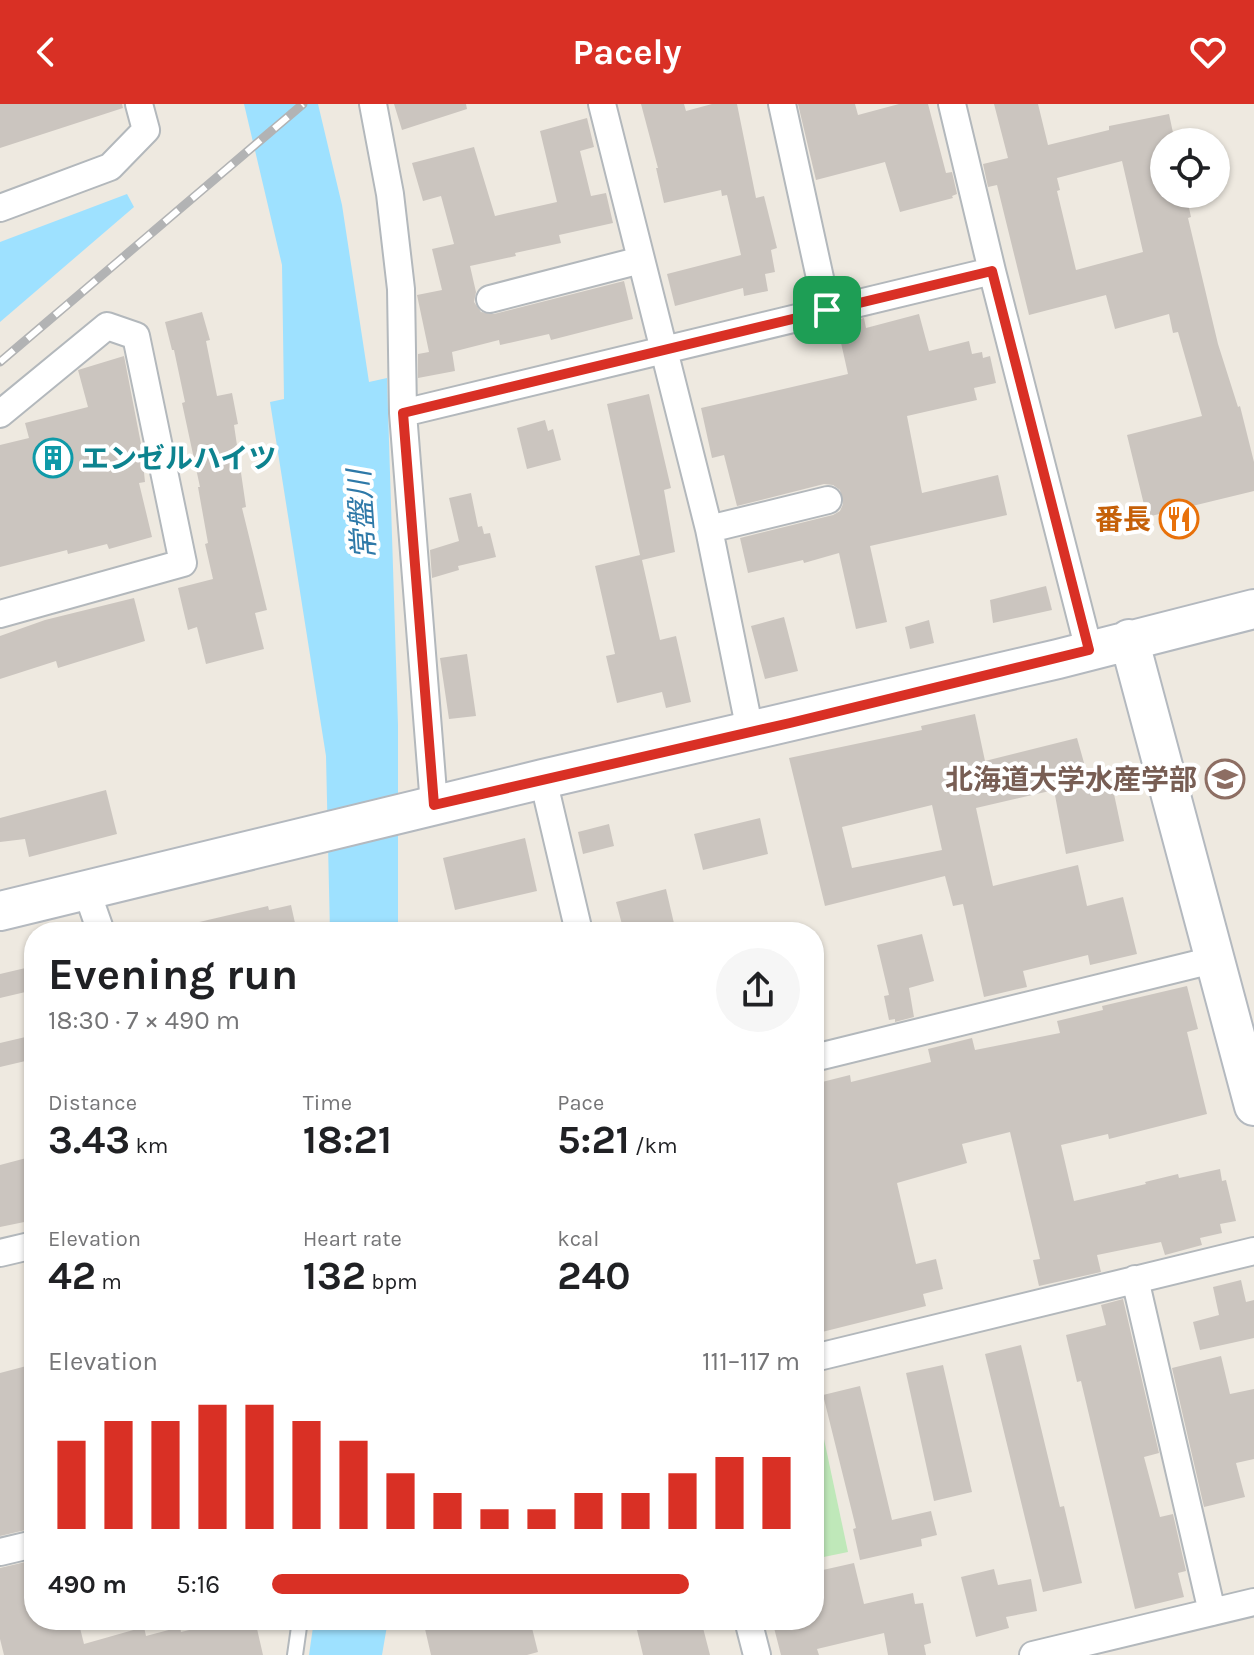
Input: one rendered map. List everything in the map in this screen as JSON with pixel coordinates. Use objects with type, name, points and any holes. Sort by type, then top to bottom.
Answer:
[{"type":"street","points":[[0,208],[110,167],[146,130],[139,104]]},
{"type":"street","points":[[373,104],[398,256],[421,808]]},
{"type":"street","points":[[602,104],[709,529],[750,731]]},
{"type":"street","points":[[782,104],[827,310]]},
{"type":"street","points":[[952,104],[1089,650]]},
{"type":"street","points":[[490,299],[641,260]]},
{"type":"street","points":[[403,413],[992,271]]},
{"type":"street","points":[[0,414],[107,326],[136,336],[183,563],[0,614]]},
{"type":"street","points":[[709,529],[828,500]]},
{"type":"street","points":[[0,911],[1254,609]]},
{"type":"street","points":[[1129,639],[1254,1106]]},
{"type":"street","points":[[543,779],[577,922]]},
{"type":"street","points":[[86,889],[98,922]]},
{"type":"street","points":[[824,1056],[1213,960]]},
{"type":"street","points":[[0,1253],[24,1247]]},
{"type":"street","points":[[824,1356],[1254,1251]]},
{"type":"street","points":[[1135,1279],[1212,1612]]},
{"type":"street","points":[[0,1552],[24,1546]]},
{"type":"street","points":[[1033,1655],[1254,1602]]},
{"type":"street","points":[[751,1630],[757,1655]]},
{"type":"lane","points":[[295,1655],[299,1630]]},
{"type":"green space","points":[[824,1439],[848,1552],[824,1557]]},
{"type":"water","name":"常盤川","points":[[244,104],[318,104],[342,205],[369,382],[387,378],[398,725],[398,922],[330,922],[326,756],[270,402],[284,399],[282,265]]},
{"type":"water","points":[[127,194],[134,207],[0,322],[0,242]]},
{"type":"water","points":[[313,1630],[386,1630],[382,1655],[309,1655]]},
{"type":"building","points":[[0,104],[122,104],[123,108],[0,148]]},
{"type":"building","points":[[394,104],[466,104],[467,109],[402,130]]},
{"type":"building","points":[[641,104],[684,104],[686,111],[712,104],[737,104],[756,198],[764,196],[777,248],[771,250],[775,272],[765,274],[768,291],[744,296],[743,288],[675,306],[667,274],[741,255],[727,195],[722,196],[721,190],[664,203]]},
{"type":"building","points":[[798,104],[855,104],[858,115],[899,104],[928,104],[946,173],[952,172],[957,194],[953,198],[900,212],[885,162],[816,180]]},
{"type":"building","points":[[994,104],[1038,104],[1048,145],[1109,130],[1109,126],[1169,114],[1172,128],[1150,128],[1150,208],[1189,208],[1191,217],[1188,218],[1218,344],[1240,406],[1254,462],[1254,491],[1147,517],[1127,435],[1202,416],[1178,332],[1173,333],[1169,314],[1115,329],[1106,295],[1029,315],[997,185],[988,187],[983,164],[1008,158]],"holes":[[[1122,161],[1143,252],[1076,270],[1057,191],[1060,190],[1057,178]]]},
{"type":"building","points":[[587,118],[594,147],[580,151],[591,196],[606,193],[613,223],[559,235],[561,243],[470,266],[476,292],[474,302],[481,312],[494,314],[624,281],[633,319],[551,340],[549,334],[500,345],[499,340],[452,352],[455,371],[418,378],[418,354],[429,352],[417,295],[442,290],[432,249],[454,244],[441,196],[423,201],[412,163],[474,147],[495,216],[557,202],[540,131]]},
{"type":"building","points":[[202,312],[210,340],[206,341],[217,396],[232,393],[246,507],[242,508],[267,610],[255,613],[264,649],[206,664],[197,627],[188,630],[178,588],[213,579],[205,544],[208,543],[200,487],[182,403],[185,402],[165,322]]},
{"type":"building","points":[[919,314],[929,351],[969,341],[972,354],[982,352],[983,358],[990,356],[996,383],[974,388],[977,400],[907,416],[922,493],[998,475],[1007,515],[870,546],[887,622],[856,629],[839,553],[748,573],[740,538],[833,515],[840,511],[843,504],[840,490],[824,484],[737,506],[724,455],[712,458],[701,408],[848,374],[837,325],[864,318],[866,328]]},
{"type":"building","points":[[124,356],[141,444],[145,482],[139,483],[152,537],[109,549],[107,544],[68,554],[67,550],[0,567],[0,445],[29,438],[25,423],[88,407],[78,370]]},
{"type":"building","points":[[649,394],[671,488],[664,490],[675,552],[642,560],[660,640],[676,636],[691,702],[666,708],[662,692],[617,703],[606,656],[615,654],[595,566],[640,555],[607,404]]},
{"type":"building","points":[[545,420],[548,431],[553,429],[561,460],[527,469],[517,428]]},
{"type":"building","points":[[471,493],[478,527],[482,526],[484,534],[490,533],[496,557],[458,566],[459,570],[432,578],[430,550],[459,541],[449,498]]},
{"type":"building","points":[[1046,586],[1052,610],[993,623],[990,600]]},
{"type":"building","points":[[134,598],[145,641],[58,668],[56,661],[0,679],[0,636],[45,620]]},
{"type":"building","points":[[784,617],[798,671],[765,679],[751,626]]},
{"type":"building","points":[[929,620],[934,643],[910,649],[905,627]]},
{"type":"building","points":[[467,654],[476,716],[449,719],[440,658]]},
{"type":"building","points":[[975,714],[985,761],[1077,738],[1090,784],[1111,780],[1124,841],[1066,854],[1054,790],[976,808],[993,886],[1078,865],[1087,906],[1123,897],[1137,954],[1090,965],[1088,955],[1023,971],[1027,987],[984,997],[963,904],[953,906],[945,876],[825,906],[789,758],[922,730],[921,726]],"holes":[[[932,805],[942,850],[852,868],[842,827]]]},
{"type":"building","points":[[106,790],[117,834],[29,857],[25,839],[0,842],[0,818]]},
{"type":"building","points":[[760,818],[768,854],[703,870],[694,834]]},
{"type":"building","points":[[609,824],[614,846],[583,854],[578,832]]},
{"type":"building","points":[[525,838],[537,891],[455,910],[443,858]]},
{"type":"building","points":[[666,889],[674,922],[621,922],[616,902]]},
{"type":"building","points":[[291,905],[295,922],[199,922],[268,906],[269,910]]},
{"type":"building","points":[[922,934],[934,981],[909,988],[914,1017],[895,1022],[895,1019],[889,1020],[884,996],[889,995],[877,945]]},
{"type":"building","points":[[24,968],[24,992],[0,998],[0,974]]},
{"type":"building","points":[[1187,986],[1198,1029],[1187,1032],[1207,1114],[1109,1139],[1108,1134],[1061,1145],[1074,1201],[1178,1174],[1179,1178],[1220,1169],[1222,1181],[1226,1180],[1236,1221],[1220,1224],[1222,1233],[1200,1238],[1202,1245],[1165,1255],[1161,1242],[1097,1255],[1101,1272],[1039,1286],[1033,1260],[1040,1259],[1010,1132],[962,1144],[967,1163],[897,1183],[916,1264],[936,1259],[943,1289],[923,1294],[926,1306],[824,1332],[824,1082],[850,1075],[851,1082],[931,1062],[928,1049],[972,1038],[975,1050],[1060,1033],[1057,1021],[1103,1010],[1102,1006]]},
{"type":"building","points":[[24,1037],[24,1061],[0,1067],[0,1043]]},
{"type":"building","points":[[24,1159],[24,1222],[0,1227],[0,1165]]},
{"type":"building","points":[[1241,1280],[1246,1302],[1254,1300],[1254,1338],[1200,1350],[1193,1322],[1219,1315],[1213,1287]]},
{"type":"building","points":[[1123,1299],[1159,1453],[1144,1457],[1160,1517],[1173,1514],[1186,1571],[1178,1573],[1184,1597],[1135,1609],[1081,1381],[1077,1382],[1066,1335],[1106,1325],[1101,1305]]},
{"type":"building","points":[[1021,1345],[1060,1507],[1064,1506],[1082,1583],[1043,1592],[985,1354]]},
{"type":"building","points":[[1221,1356],[1230,1394],[1254,1389],[1254,1459],[1236,1463],[1245,1497],[1204,1507],[1172,1368]]},
{"type":"building","points":[[943,1365],[972,1492],[934,1501],[906,1373]]},
{"type":"building","points":[[24,1367],[24,1530],[0,1536],[0,1373]]},
{"type":"building","points":[[860,1386],[892,1520],[931,1511],[937,1535],[921,1539],[922,1546],[860,1560],[853,1529],[856,1528],[824,1395]]},
{"type":"building","points":[[24,1562],[24,1630],[80,1630],[84,1644],[133,1630],[145,1630],[146,1636],[169,1630],[257,1630],[263,1655],[4,1655],[0,1639],[0,1568]]},
{"type":"building","points":[[854,1563],[864,1604],[913,1593],[915,1604],[923,1603],[931,1643],[924,1645],[926,1655],[888,1655],[884,1633],[817,1649],[819,1655],[781,1655],[775,1630],[824,1630],[824,1570]]},
{"type":"building","points":[[994,1569],[998,1585],[1031,1579],[1037,1611],[1006,1617],[1009,1628],[976,1637],[961,1577]]},
{"type":"building","points":[[425,1630],[532,1630],[538,1652],[527,1655],[431,1655]]},
{"type":"building","points":[[637,1630],[704,1630],[710,1655],[643,1655]]},
{"type":"railway","points":[[0,362],[303,104]]},
{"type":"place","name":"エンゼルハイツ","points":[[53,458]]},
{"type":"place","name":"番長","points":[[1179,519]]},
{"type":"place","name":"北海道大学水産学部","points":[[1225,779]]},
{"type":"route","points":[[992,271],[1089,650],[434,805],[403,413],[827,310],[992,271]]}]
